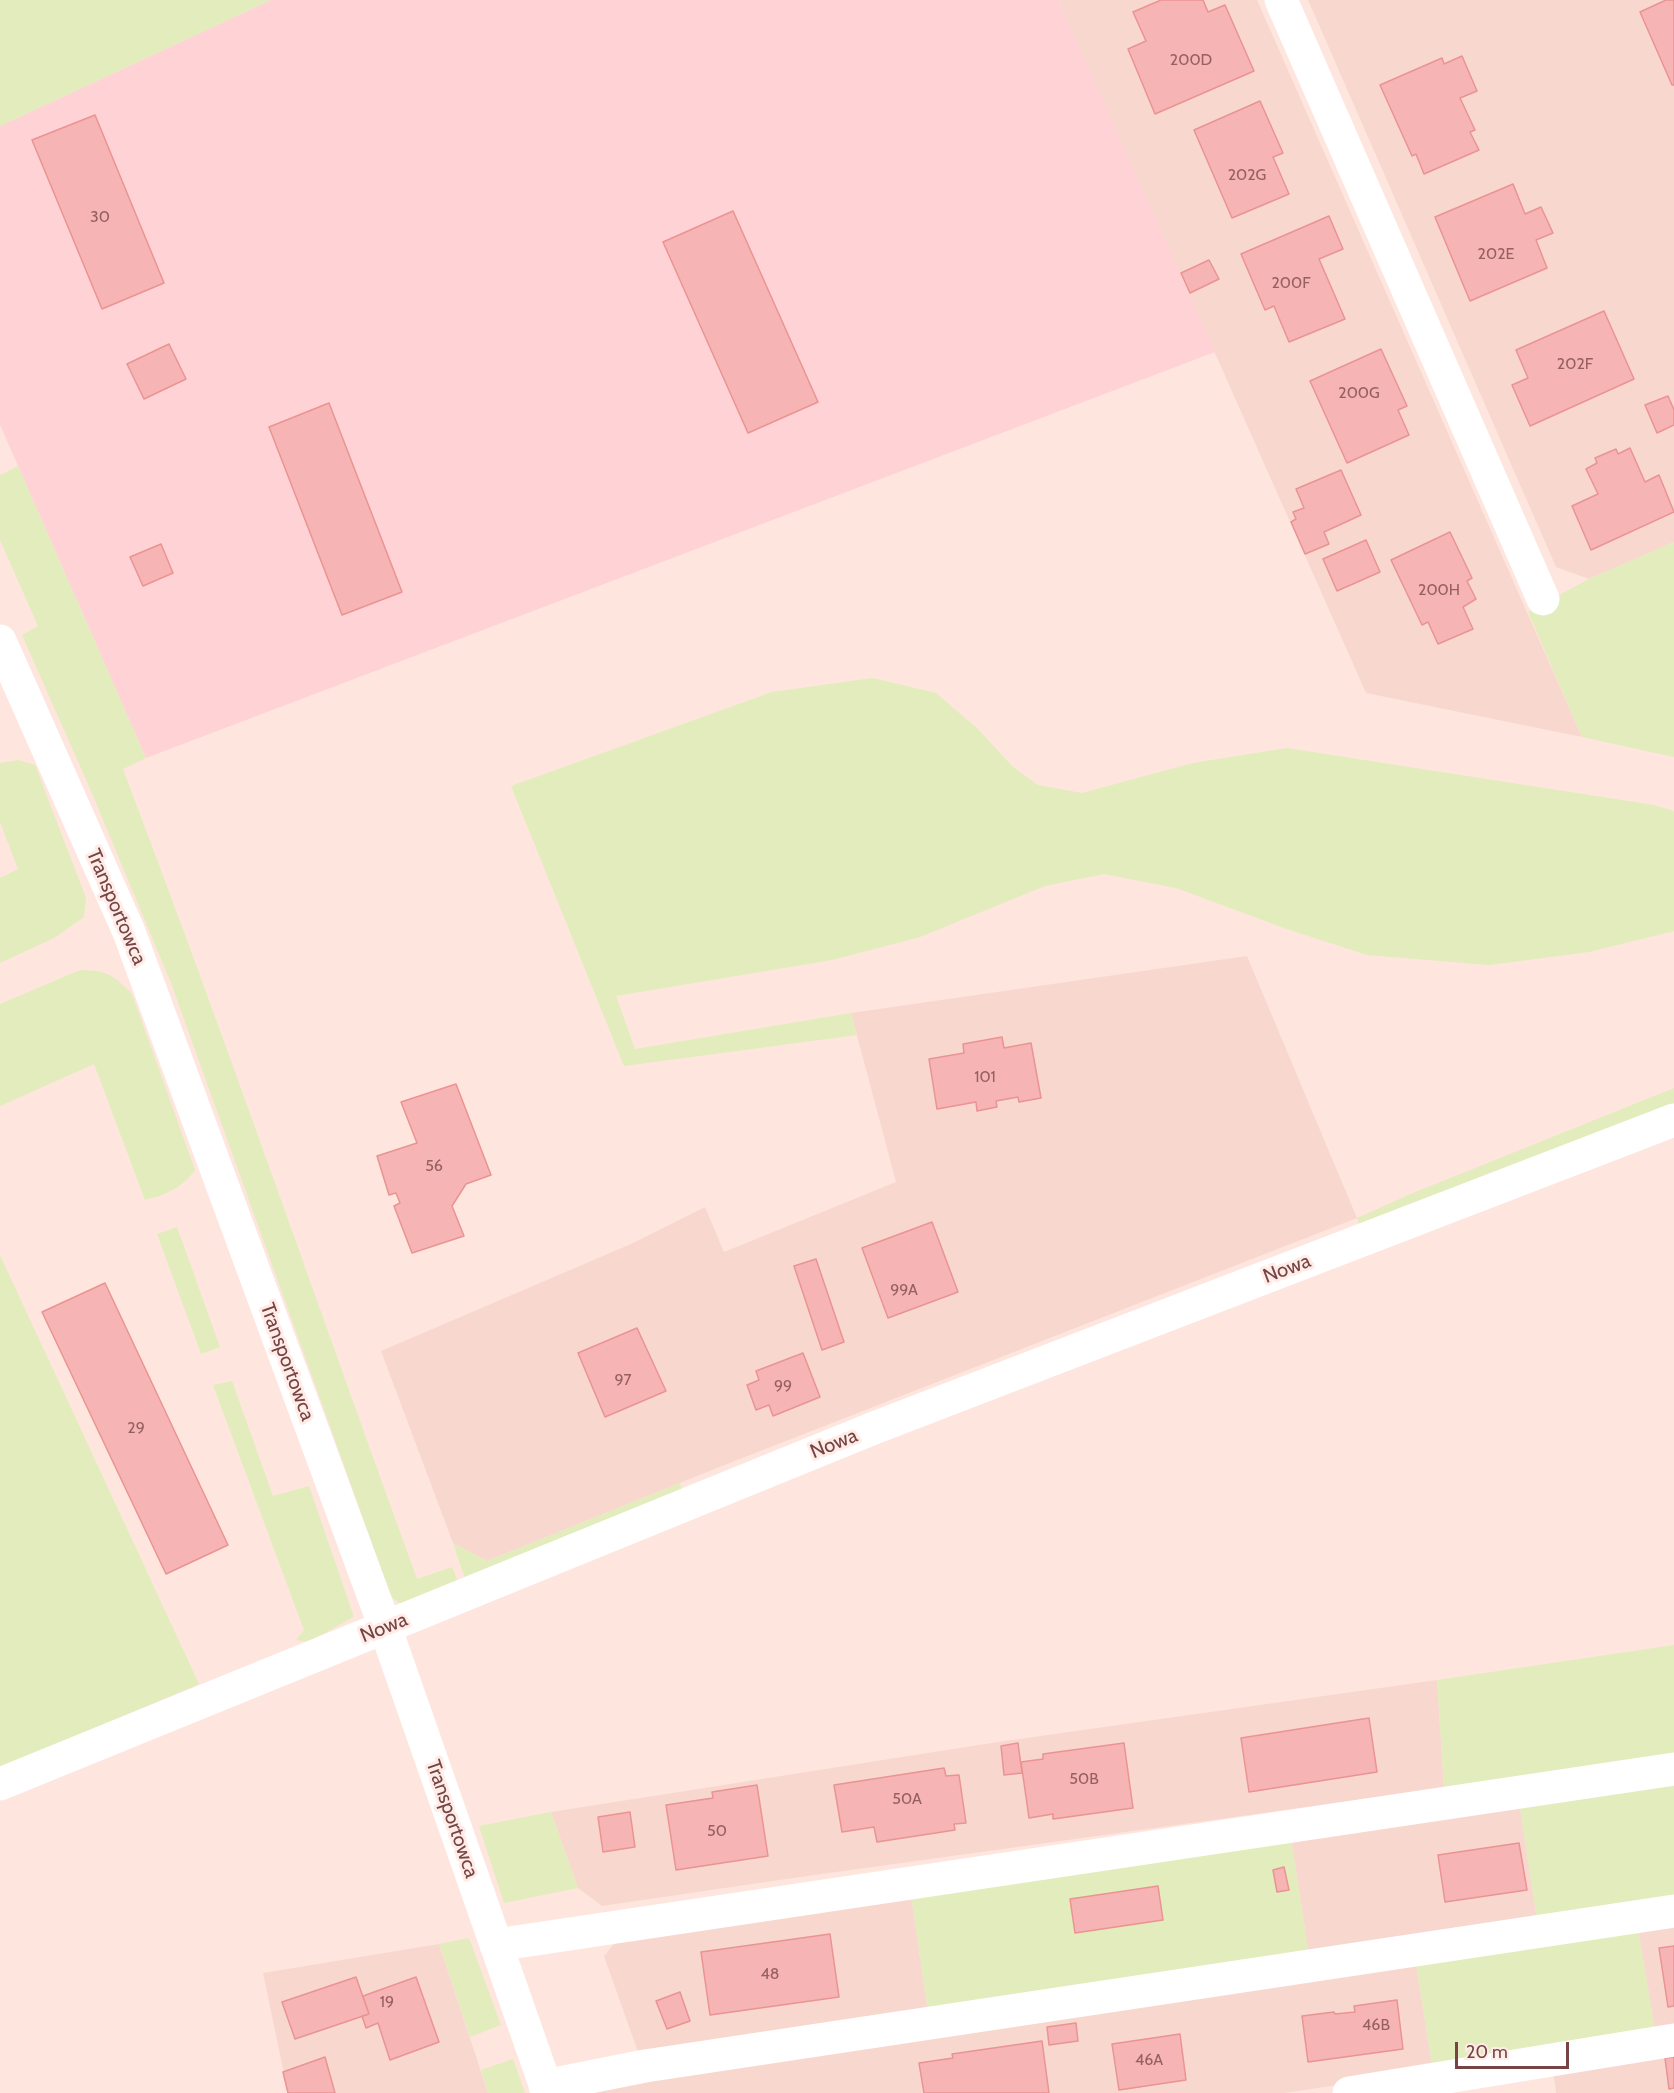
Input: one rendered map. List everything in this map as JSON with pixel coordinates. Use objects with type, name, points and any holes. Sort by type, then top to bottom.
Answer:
[{"type":"street","points":[[1281,0],[1543,598]]},
{"type":"street","name":"Transportowca","points":[[0,641],[129,932],[385,1627],[547,2090]]},
{"type":"street","name":"Nowa","points":[[0,1784],[874,1428],[1674,1120]]},
{"type":"street","points":[[496,1944],[1674,1769]]},
{"type":"street","points":[[547,2090],[657,2065],[1674,1911]]},
{"type":"street","points":[[1349,2093],[1674,2040]]},
{"type":"shaded area","points":[[271,0],[1058,0],[1215,352],[146,758],[0,425],[0,126]]},
{"type":"shaded area","points":[[1058,0],[1257,0],[1582,737],[1366,693]]},
{"type":"shaded area","points":[[1308,0],[1674,0],[1674,542],[1589,579],[1556,567]]},
{"type":"shaded area","points":[[1247,956],[1357,1218],[722,1466],[487,1561],[453,1543],[381,1351],[631,1244],[705,1207],[724,1252],[896,1182],[851,1013]]},
{"type":"shaded area","points":[[1437,1680],[1444,1788],[602,1906],[578,1888],[551,1812],[998,1742]]},
{"type":"shaded area","points":[[1519,1802],[1537,1919],[1309,1955],[1291,1839]]},
{"type":"shaded area","points":[[911,1895],[928,2012],[638,2052],[604,1956],[619,1938]]},
{"type":"shaded area","points":[[1674,1923],[1674,2033],[1656,2036],[1638,1929]]},
{"type":"shaded area","points":[[439,1944],[488,2093],[288,2093],[263,1973]]},
{"type":"shaded area","points":[[1416,1964],[1433,2071],[1284,2093],[565,2093]]},
{"type":"shaded area","points":[[1674,2051],[1674,2093],[1556,2093],[1553,2070]]},
{"type":"green space","points":[[0,0],[271,0],[0,126]]},
{"type":"green space","points":[[18,466],[146,758],[123,769],[235,1072],[417,1579],[452,1567],[460,1586],[413,1604],[399,1603],[391,1596],[171,983],[88,784],[22,635],[38,626],[0,540],[0,475]]},
{"type":"green space","points":[[1674,542],[1674,757],[1582,737],[1528,612],[1589,579]]},
{"type":"green space","points":[[873,678],[936,693],[977,728],[1013,767],[1038,785],[1082,793],[1193,763],[1287,748],[1654,805],[1674,811],[1674,931],[1589,952],[1489,965],[1367,955],[1284,928],[1176,888],[1104,874],[1045,886],[920,937],[832,960],[616,996],[635,1049],[851,1013],[857,1035],[624,1066],[511,786],[772,692]]},
{"type":"green space","points":[[18,760],[35,765],[86,898],[84,917],[54,938],[0,963],[0,878],[18,869],[0,822],[0,763]]},
{"type":"green space","points":[[80,970],[97,971],[109,975],[132,994],[195,1170],[179,1186],[159,1196],[145,1200],[94,1064],[0,1106],[0,1004]]},
{"type":"green space","points":[[1674,1088],[1674,1105],[1361,1228],[1357,1218],[1413,1193]]},
{"type":"green space","points":[[177,1227],[220,1347],[201,1354],[157,1234]]},
{"type":"green space","points":[[0,1255],[199,1684],[0,1768]]},
{"type":"green space","points":[[232,1381],[273,1496],[309,1486],[354,1617],[308,1642],[296,1640],[304,1630],[213,1385]]},
{"type":"green space","points":[[680,1483],[684,1495],[466,1582],[453,1543],[487,1561]]},
{"type":"green space","points":[[1674,1645],[1674,1756],[1444,1788],[1437,1680]]},
{"type":"green space","points":[[1674,1780],[1674,1898],[1537,1919],[1519,1803]]},
{"type":"green space","points":[[551,1812],[578,1888],[504,1903],[479,1826]]},
{"type":"green space","points":[[1291,1839],[1309,1955],[928,2012],[911,1895]]},
{"type":"green space","points":[[1638,1929],[1656,2036],[1433,2071],[1416,1964]]},
{"type":"green space","points":[[469,1938],[501,2025],[470,2037],[439,1944]]},
{"type":"green space","points":[[513,2059],[525,2093],[488,2093],[481,2070]]},
{"type":"building","points":[[1161,0],[1203,0],[1208,12],[1225,5],[1254,71],[1155,114],[1128,49],[1146,41],[1133,12]]},
{"type":"building","points":[[1666,0],[1674,0],[1674,85],[1672,85],[1640,12]]},
{"type":"building","points":[[1462,56],[1477,91],[1460,98],[1475,130],[1470,132],[1479,150],[1424,174],[1416,154],[1412,156],[1380,85],[1442,58],[1444,64]]},
{"type":"building","points":[[1260,101],[1283,153],[1273,157],[1289,194],[1232,218],[1194,130]]},
{"type":"building","points":[[95,115],[164,283],[102,309],[32,140]]},
{"type":"building","points":[[1513,184],[1525,214],[1541,207],[1553,233],[1536,240],[1547,268],[1470,301],[1435,217]]},
{"type":"building","points":[[733,211],[818,402],[748,433],[663,242]]},
{"type":"building","points":[[1329,216],[1343,249],[1319,259],[1345,319],[1289,342],[1274,306],[1265,310],[1241,254]]},
{"type":"building","points":[[1209,260],[1219,279],[1190,293],[1181,273]]},
{"type":"building","points":[[1604,311],[1634,379],[1530,426],[1512,385],[1528,378],[1516,350]]},
{"type":"building","points":[[169,344],[186,379],[144,399],[127,364]]},
{"type":"building","points":[[1381,349],[1407,406],[1398,410],[1409,435],[1347,463],[1310,381]]},
{"type":"building","points":[[1668,396],[1674,410],[1674,425],[1657,433],[1645,405]]},
{"type":"building","points":[[329,403],[402,592],[342,615],[269,427]]},
{"type":"building","points":[[1630,448],[1645,482],[1659,475],[1674,512],[1591,550],[1572,506],[1598,494],[1586,469],[1597,463],[1595,458],[1616,449],[1618,454]]},
{"type":"building","points":[[1341,470],[1361,515],[1324,532],[1329,544],[1305,554],[1291,522],[1296,519],[1293,512],[1304,508],[1296,489]]},
{"type":"building","points":[[1450,532],[1472,578],[1467,581],[1476,599],[1463,607],[1473,629],[1438,644],[1428,622],[1422,625],[1391,560]]},
{"type":"building","points":[[1366,540],[1380,572],[1337,591],[1323,559]]},
{"type":"building","points":[[161,544],[173,573],[143,586],[130,557]]},
{"type":"building","points":[[1002,1037],[1004,1048],[1031,1043],[1041,1098],[1019,1102],[1018,1097],[996,1101],[997,1107],[977,1111],[976,1102],[937,1109],[929,1059],[964,1053],[963,1044]]},
{"type":"building","points":[[456,1084],[491,1175],[466,1184],[452,1206],[464,1236],[412,1253],[394,1206],[400,1203],[396,1193],[389,1195],[377,1156],[417,1143],[401,1102]]},
{"type":"building","points":[[932,1222],[958,1292],[888,1318],[862,1248]]},
{"type":"building","points":[[816,1259],[844,1342],[822,1350],[794,1266]]},
{"type":"building","points":[[105,1283],[228,1545],[166,1574],[42,1312]]},
{"type":"building","points":[[637,1328],[666,1391],[605,1417],[578,1353]]},
{"type":"building","points":[[803,1353],[820,1397],[773,1416],[769,1405],[756,1410],[747,1385],[759,1380],[756,1371]]},
{"type":"building","points":[[1369,1718],[1377,1772],[1249,1792],[1241,1738]]},
{"type":"building","points":[[1018,1743],[1022,1773],[1004,1775],[1001,1746]]},
{"type":"building","points":[[1124,1743],[1133,1808],[1053,1819],[1053,1814],[1029,1818],[1021,1762],[1043,1759],[1043,1754]]},
{"type":"building","points":[[944,1768],[946,1776],[959,1775],[966,1823],[954,1824],[955,1830],[877,1842],[874,1827],[842,1832],[834,1785]]},
{"type":"building","points":[[757,1785],[768,1856],[676,1870],[666,1805],[713,1798],[712,1792]]},
{"type":"building","points":[[630,1812],[635,1847],[603,1852],[598,1817]]},
{"type":"building","points":[[1519,1843],[1527,1890],[1445,1902],[1438,1855]]},
{"type":"building","points":[[1284,1867],[1289,1890],[1277,1892],[1273,1870]]},
{"type":"building","points":[[1158,1886],[1163,1920],[1075,1933],[1070,1899]]},
{"type":"building","points":[[830,1934],[839,1997],[710,2015],[701,1952]]},
{"type":"building","points":[[1674,1946],[1674,2006],[1668,2007],[1659,1948]]},
{"type":"building","points":[[356,1977],[369,2014],[295,2039],[282,2002]]},
{"type":"building","points":[[416,1977],[439,2042],[390,2060],[378,2023],[366,2028],[362,2016],[369,2014],[363,1996]]},
{"type":"building","points":[[680,1992],[690,2021],[667,2029],[656,2001]]},
{"type":"building","points":[[1397,2000],[1403,2049],[1308,2062],[1302,2016],[1355,2012],[1354,2006]]},
{"type":"building","points":[[1076,2023],[1078,2041],[1049,2045],[1047,2027]]},
{"type":"building","points":[[1180,2034],[1186,2080],[1119,2090],[1112,2044]]},
{"type":"building","points":[[1042,2041],[1049,2093],[924,2093],[919,2063],[953,2058],[952,2054]]},
{"type":"building","points":[[325,2057],[335,2093],[288,2093],[283,2072]]},
{"type":"building","points":[[1674,2057],[1674,2088],[1669,2089],[1665,2058]]}]
